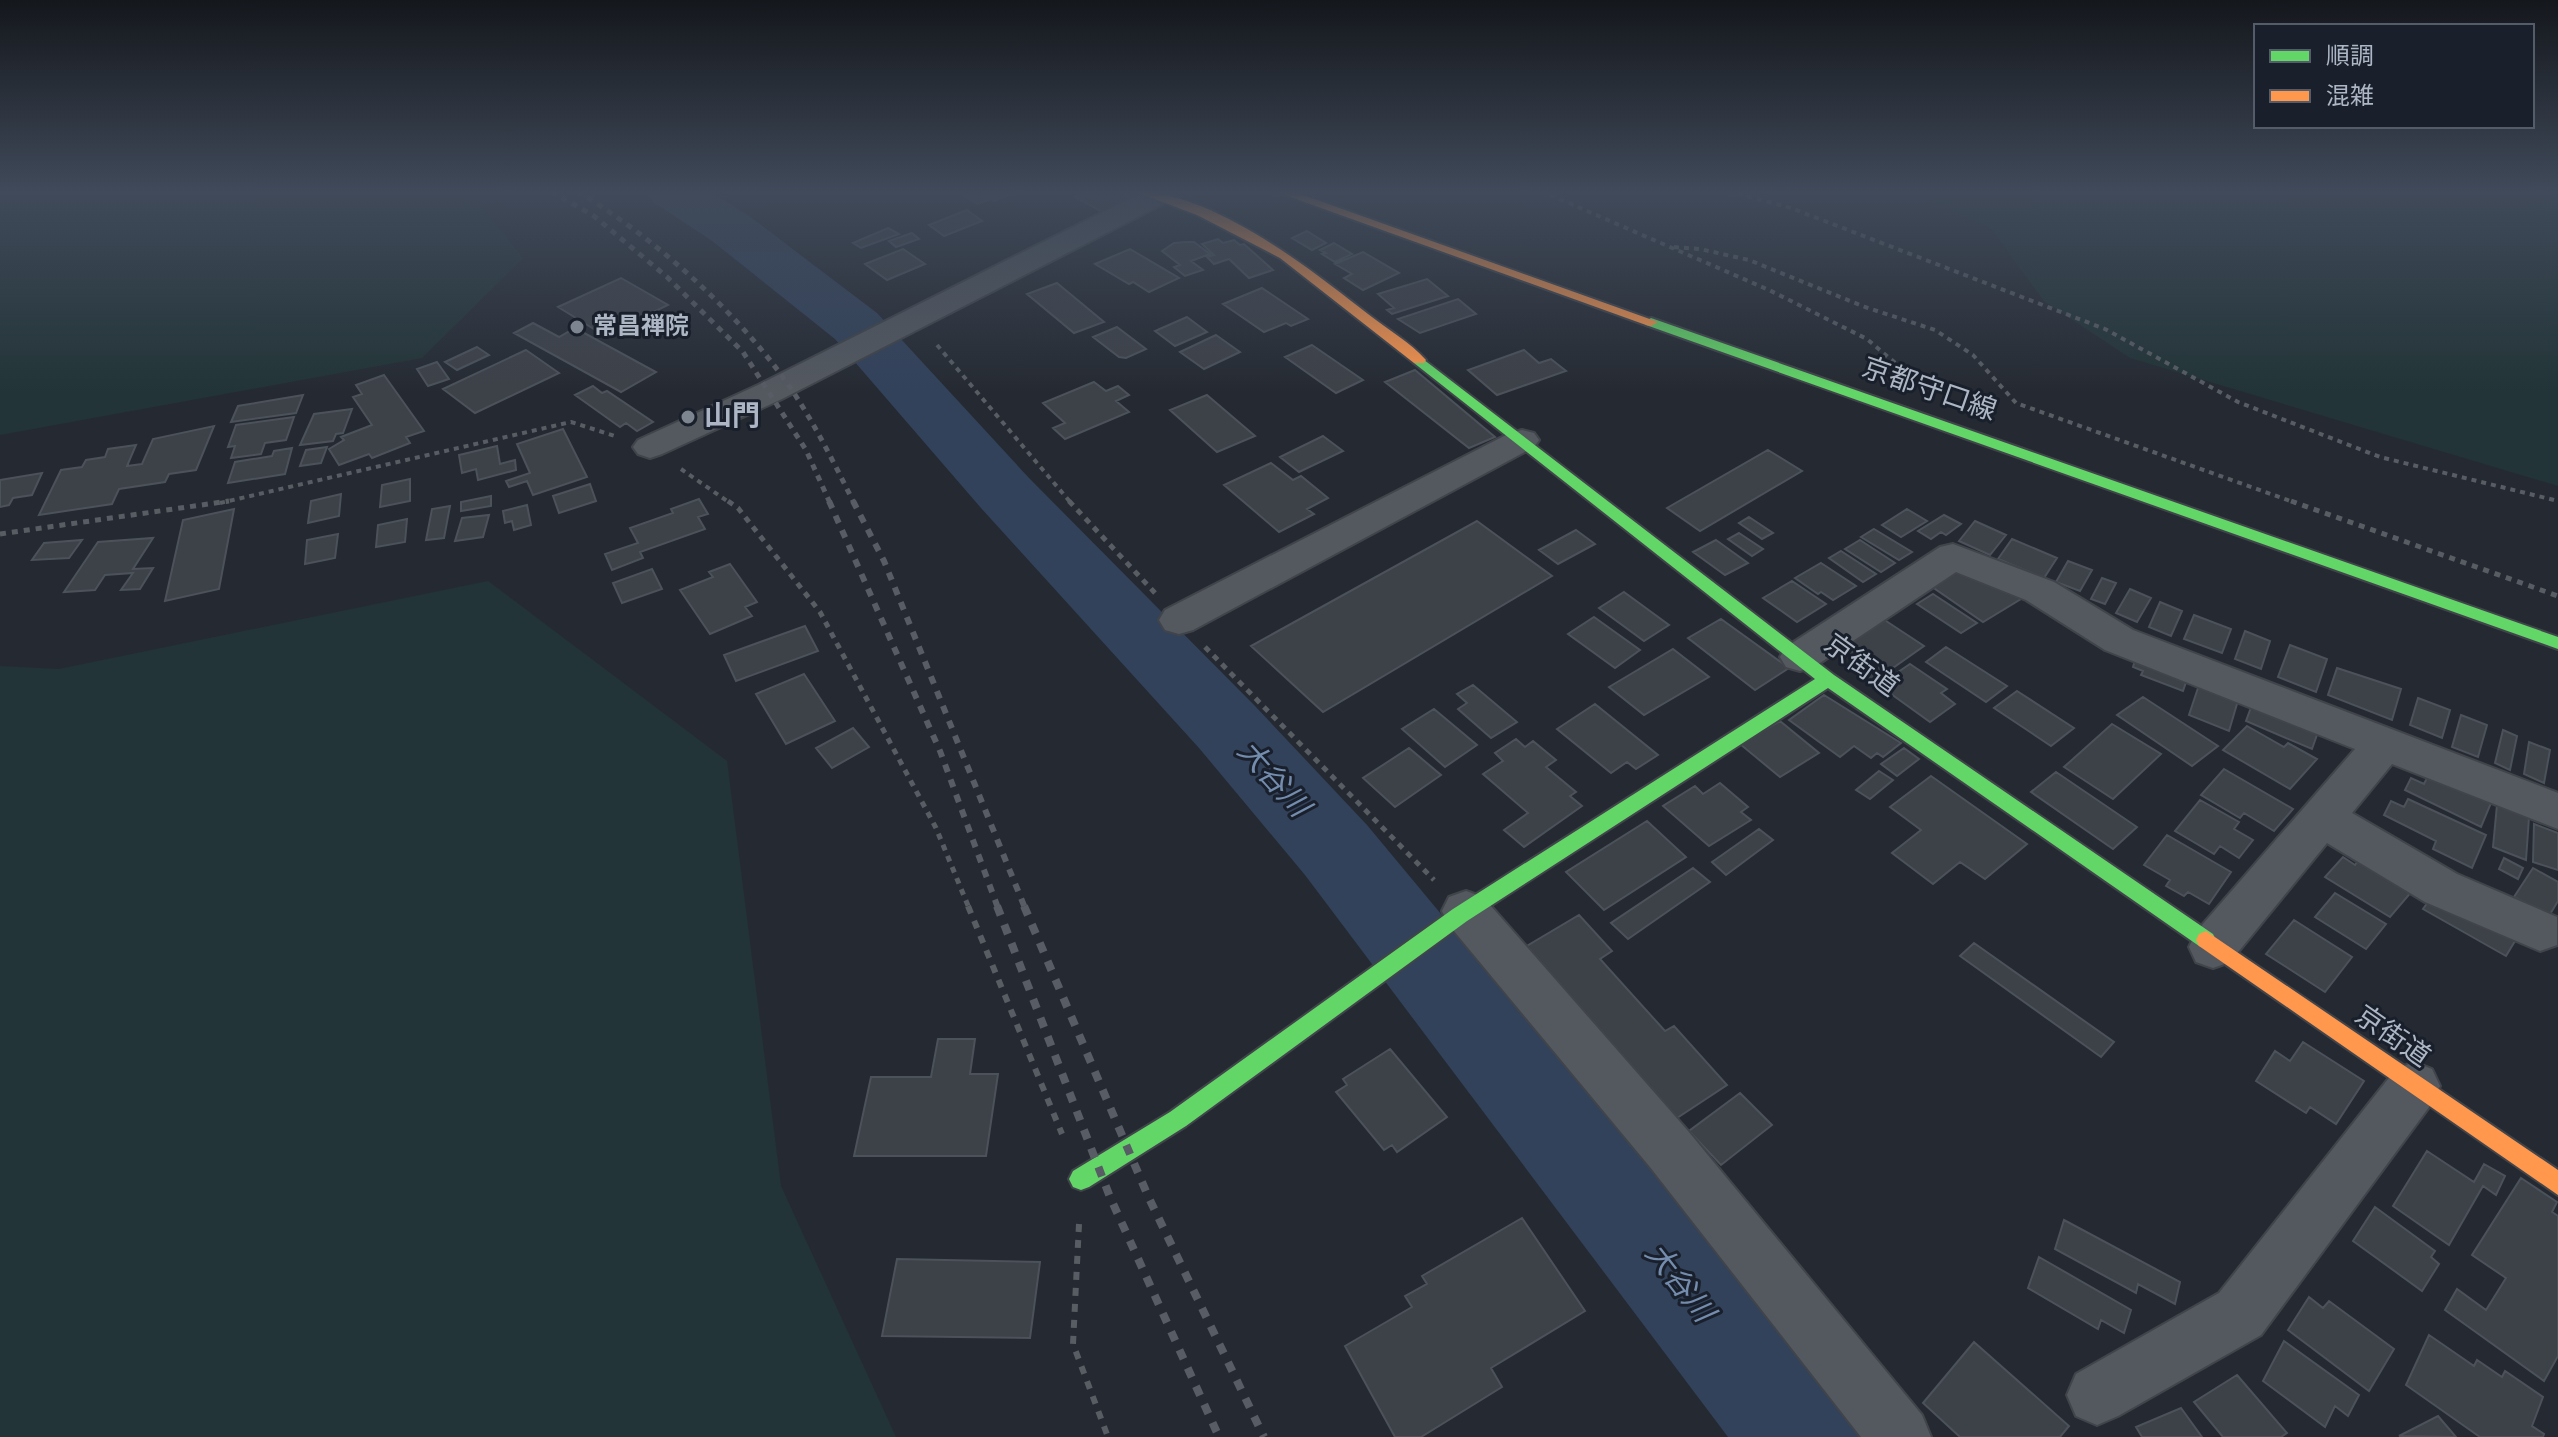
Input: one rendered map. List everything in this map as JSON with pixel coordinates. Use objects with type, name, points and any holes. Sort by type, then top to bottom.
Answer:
[{"type":"street","points":[[650,447],[770,392],[1027,258]]},
{"type":"street","name":"京街道","points":[[1288,258],[1814,668],[2558,1184]]},
{"type":"street","name":"京都守口線","points":[[1470,258],[2558,643]]},
{"type":"street","points":[[1179,620],[1522,440]]},
{"type":"street","points":[[1081,1179],[1178,1119],[1463,913],[1814,668],[1953,556],[2040,591],[2119,640],[2558,811]]},
{"type":"street","points":[[2213,947],[2385,743]]},
{"type":"street","points":[[2322,818],[2441,888],[2540,931]]},
{"type":"street","points":[[1463,913],[1678,1161],[1900,1437]]},
{"type":"street","points":[[2097,1395],[2240,1314],[2414,1086]]},
{"type":"path","points":[[1697,258],[1867,339],[1916,381],[1915,415]]},
{"type":"path","points":[[1749,258],[1866,307],[1937,331],[1979,360],[2016,403],[2558,596]]},
{"type":"path","points":[[1921,258],[2105,329],[2238,402],[2380,457],[2558,501]]},
{"type":"path","points":[[0,534],[211,505],[571,422],[650,447],[738,508],[820,612],[936,828],[1081,1179],[1073,1344],[1108,1437]]},
{"type":"shaded area","points":[[0,258],[523,258],[422,358],[0,435]]},
{"type":"shaded area","points":[[2013,258],[2558,258],[2558,486],[2130,358],[2044,301]]},
{"type":"shaded area","points":[[488,581],[727,761],[781,1186],[896,1437],[0,1437],[0,666],[59,669]]},
{"type":"building","points":[[880,258],[916,258],[925,264],[887,280],[865,264]]},
{"type":"building","points":[[1109,258],[1145,258],[1179,278],[1149,292],[1095,264]]},
{"type":"building","points":[[1171,258],[1199,258],[1191,261],[1203,270],[1185,276],[1174,267],[1180,265]]},
{"type":"building","points":[[1208,258],[1260,258],[1273,270],[1249,278],[1229,259],[1214,264]]},
{"type":"building","points":[[1349,258],[1373,258],[1399,273],[1363,290],[1344,278],[1352,274],[1335,264]]},
{"type":"building","points":[[621,278],[668,305],[649,314],[658,319],[631,333],[623,328],[607,337],[558,307]]},
{"type":"building","points":[[1427,279],[1448,296],[1392,314],[1387,310],[1394,308],[1378,294]]},
{"type":"building","points":[[1057,283],[1104,322],[1074,333],[1027,294]]},
{"type":"building","points":[[1262,288],[1308,319],[1264,332],[1223,304]]},
{"type":"building","points":[[1458,299],[1476,314],[1420,333],[1398,319]]},
{"type":"building","points":[[1187,317],[1207,332],[1175,346],[1155,331]]},
{"type":"building","points":[[533,323],[559,337],[575,328],[656,372],[621,392],[514,333]]},
{"type":"building","points":[[1117,327],[1146,349],[1126,358],[1119,357],[1093,337]]},
{"type":"building","points":[[1216,335],[1240,352],[1204,369],[1180,352]]},
{"type":"building","points":[[1312,345],[1363,380],[1336,393],[1285,357]]},
{"type":"building","points":[[477,347],[489,355],[457,370],[445,362]]},
{"type":"building","points":[[526,350],[559,373],[475,413],[443,389]]},
{"type":"building","points":[[1524,350],[1539,363],[1551,359],[1566,371],[1497,395],[1468,370]]},
{"type":"building","points":[[437,362],[449,379],[428,386],[417,369]]},
{"type":"building","points":[[1415,370],[1495,437],[1469,448],[1385,382]]},
{"type":"building","points":[[384,375],[424,431],[406,437],[410,443],[372,458],[369,454],[339,465],[329,449],[344,440],[341,437],[372,425],[353,397],[362,394],[356,385]]},
{"type":"building","points":[[1094,382],[1106,391],[1118,386],[1129,395],[1116,401],[1129,412],[1065,439],[1053,428],[1065,423],[1043,403]]},
{"type":"building","points":[[593,386],[602,393],[607,391],[653,422],[637,431],[626,423],[620,427],[575,395]]},
{"type":"building","points":[[303,395],[296,413],[231,422],[238,406]]},
{"type":"building","points":[[1207,395],[1255,436],[1217,452],[1170,410]]},
{"type":"building","points":[[352,409],[343,433],[336,434],[333,441],[300,445],[314,414]]},
{"type":"building","points":[[294,417],[286,440],[265,443],[261,454],[231,458],[235,446],[228,447],[236,425]]},
{"type":"building","points":[[214,426],[196,470],[169,474],[165,482],[119,489],[112,504],[39,515],[61,470],[82,467],[86,460],[105,457],[108,449],[136,445],[127,466],[142,464],[153,439]]},
{"type":"building","points":[[563,429],[587,477],[533,495],[527,481],[509,487],[506,481],[530,473],[517,444]]},
{"type":"building","points":[[1323,436],[1343,451],[1299,472],[1280,457]]},
{"type":"building","points":[[497,446],[500,464],[515,460],[516,470],[478,480],[476,469],[462,473],[459,455]]},
{"type":"building","points":[[327,447],[321,463],[300,466],[306,450]]},
{"type":"building","points":[[292,448],[285,474],[228,483],[235,462],[272,456],[274,451]]},
{"type":"building","points":[[1768,450],[1802,471],[1700,531],[1667,508]]},
{"type":"building","points":[[1271,463],[1293,480],[1301,476],[1328,498],[1307,509],[1314,514],[1279,532],[1224,485]]},
{"type":"building","points":[[42,473],[32,495],[13,498],[9,505],[0,507],[0,480]]},
{"type":"building","points":[[410,479],[410,501],[380,507],[382,485]]},
{"type":"building","points":[[590,484],[596,501],[559,513],[553,496]]},
{"type":"building","points":[[341,494],[339,516],[308,523],[311,501]]},
{"type":"building","points":[[491,496],[491,506],[461,511],[461,502]]},
{"type":"building","points":[[699,499],[708,514],[698,517],[705,529],[640,552],[643,558],[612,570],[605,554],[638,543],[630,528],[673,513],[671,509]]},
{"type":"building","points":[[527,505],[531,525],[514,530],[512,521],[505,523],[503,511]]},
{"type":"building","points":[[450,506],[444,538],[426,540],[432,509]]},
{"type":"building","points":[[234,509],[219,589],[165,601],[183,520]]},
{"type":"building","points":[[1907,509],[1927,521],[1901,537],[1882,525]]},
{"type":"building","points":[[489,515],[483,537],[455,541],[462,518]]},
{"type":"building","points":[[1944,515],[1961,524],[1946,535],[1941,532],[1931,539],[1918,531]]},
{"type":"building","points":[[1749,517],[1773,533],[1762,539],[1739,523]]},
{"type":"building","points":[[407,519],[405,542],[376,547],[378,525]]},
{"type":"building","points":[[1477,521],[1552,576],[1323,712],[1251,646]]},
{"type":"building","points":[[1975,521],[2006,535],[1990,555],[1959,541]]},
{"type":"building","points":[[1874,529],[1912,552],[1899,560],[1861,537]]},
{"type":"building","points":[[1576,530],[1595,544],[1558,564],[1539,550]]},
{"type":"building","points":[[1739,533],[1763,549],[1752,556],[1728,539]]},
{"type":"building","points":[[338,534],[335,558],[305,564],[307,540]]},
{"type":"building","points":[[153,538],[133,569],[153,568],[140,589],[121,590],[133,573],[105,575],[95,590],[64,592],[98,542]]},
{"type":"building","points":[[2012,539],[2057,558],[2044,578],[1998,559]]},
{"type":"building","points":[[82,540],[69,558],[32,560],[44,543]]},
{"type":"building","points":[[1716,540],[1748,563],[1725,575],[1693,552]]},
{"type":"building","points":[[1860,540],[1895,563],[1881,572],[1845,549]]},
{"type":"building","points":[[1841,551],[1876,574],[1863,582],[1829,558]]},
{"type":"building","points":[[2068,561],[2092,570],[2080,591],[2056,582]]},
{"type":"building","points":[[1821,563],[1856,586],[1833,600],[1795,578]]},
{"type":"building","points":[[730,564],[757,602],[745,607],[752,616],[710,634],[680,590],[713,577],[709,572]]},
{"type":"building","points":[[1963,564],[2021,599],[1983,622],[1928,584]]},
{"type":"building","points":[[652,569],[662,589],[622,603],[613,583]]},
{"type":"building","points":[[2102,578],[2116,583],[2105,604],[2091,599]]},
{"type":"building","points":[[1792,581],[1826,604],[1797,622],[1763,598]]},
{"type":"building","points":[[2130,589],[2151,598],[2137,622],[2116,613]]},
{"type":"building","points":[[1624,592],[1669,625],[1644,641],[1599,608]]},
{"type":"building","points":[[1933,594],[1977,623],[1961,633],[1917,604]]},
{"type":"building","points":[[2160,602],[2182,611],[2171,636],[2149,627]]},
{"type":"building","points":[[2194,615],[2231,629],[2222,653],[2184,639]]},
{"type":"building","points":[[1594,617],[1640,650],[1615,668],[1568,634]]},
{"type":"building","points":[[1880,617],[1924,646],[1873,682],[1859,672],[1868,666],[1844,650],[1848,647],[1842,643]]},
{"type":"building","points":[[1721,619],[1789,668],[1755,690],[1688,638]]},
{"type":"building","points":[[805,626],[818,651],[736,681],[724,655]]},
{"type":"building","points":[[2245,631],[2270,641],[2261,669],[2235,659]]},
{"type":"building","points":[[2290,645],[2327,659],[2316,692],[2278,677]]},
{"type":"building","points":[[1946,647],[2007,686],[1986,702],[1926,662]]},
{"type":"building","points":[[1673,649],[1709,677],[1644,715],[1609,687]]},
{"type":"building","points":[[2136,657],[2188,676],[2183,691],[2141,675],[2143,671],[2133,667]]},
{"type":"building","points":[[1910,664],[1947,689],[1941,693],[1955,704],[1930,722],[1887,691],[1896,685],[1888,679]]},
{"type":"building","points":[[2337,668],[2401,689],[2392,720],[2328,695]]},
{"type":"building","points":[[804,674],[835,721],[786,744],[756,694]]},
{"type":"building","points":[[2200,682],[2239,697],[2229,731],[2189,715]]},
{"type":"building","points":[[1473,685],[1517,722],[1491,738],[1458,709],[1467,703],[1457,694]]},
{"type":"building","points":[[2017,691],[2074,728],[2051,746],[1994,708]]},
{"type":"building","points":[[1824,695],[1901,743],[1883,757],[1877,753],[1871,758],[1854,746],[1840,757],[1789,720]]},
{"type":"building","points":[[2143,697],[2218,746],[2192,766],[2117,715]]},
{"type":"building","points":[[2418,698],[2450,710],[2442,738],[2410,725]]},
{"type":"building","points":[[2253,702],[2319,729],[2312,749],[2246,721]]},
{"type":"building","points":[[1595,704],[1658,755],[1636,769],[1627,762],[1611,773],[1557,729]]},
{"type":"building","points":[[1434,709],[1477,745],[1445,767],[1402,729]]},
{"type":"building","points":[[2461,715],[2487,725],[2478,757],[2452,747]]},
{"type":"building","points":[[1780,721],[1819,753],[1780,777],[1740,744]]},
{"type":"building","points":[[2112,724],[2161,754],[2113,799],[2064,767]]},
{"type":"building","points":[[2247,726],[2284,747],[2288,743],[2317,759],[2290,789],[2223,750]]},
{"type":"building","points":[[853,728],[869,747],[832,768],[816,748]]},
{"type":"building","points":[[2503,730],[2517,736],[2510,770],[2495,763]]},
{"type":"building","points":[[1516,739],[1525,747],[1533,741],[1556,760],[1546,767],[1576,792],[1570,796],[1582,806],[1524,847],[1504,830],[1528,813],[1483,774],[1503,761],[1495,753]]},
{"type":"building","points":[[2529,742],[2550,750],[2544,783],[2524,774]]},
{"type":"building","points":[[1409,748],[1441,775],[1395,807],[1363,778]]},
{"type":"building","points":[[1904,748],[1919,759],[1897,776],[1881,764]]},
{"type":"building","points":[[2224,769],[2293,809],[2274,831],[2244,813],[2240,818],[2201,795]]},
{"type":"building","points":[[1879,771],[1893,780],[1870,799],[1856,790]]},
{"type":"building","points":[[2056,772],[2137,827],[2113,849],[2031,792]]},
{"type":"building","points":[[2429,774],[2491,803],[2481,827],[2405,790],[2411,778],[2424,784]]},
{"type":"building","points":[[1931,776],[2027,844],[1985,879],[1960,862],[1933,884],[1892,853],[1921,830],[1890,807]]},
{"type":"building","points":[[1720,783],[1748,807],[1741,812],[1751,820],[1709,846],[1663,806],[1695,786],[1703,794]]},
{"type":"building","points":[[2408,799],[2486,835],[2472,868],[2433,849],[2436,841],[2384,815],[2391,801],[2404,807]]},
{"type":"building","points":[[2200,800],[2239,822],[2234,829],[2253,840],[2239,858],[2220,846],[2214,854],[2175,831]]},
{"type":"building","points":[[2497,805],[2529,817],[2526,860],[2493,847]]},
{"type":"building","points":[[1647,821],[1686,857],[1604,910],[1566,872]]},
{"type":"building","points":[[2534,824],[2558,833],[2558,870],[2533,862]]},
{"type":"building","points":[[1759,829],[1773,840],[1726,875],[1712,862]]},
{"type":"building","points":[[2167,835],[2231,872],[2209,904],[2188,892],[2184,896],[2166,886],[2170,880],[2144,865]]},
{"type":"building","points":[[2343,857],[2355,865],[2360,858],[2413,890],[2390,917],[2325,877]]},
{"type":"building","points":[[2504,858],[2523,868],[2518,879],[2499,869]]},
{"type":"building","points":[[1693,868],[1710,882],[1628,939],[1611,923]]},
{"type":"building","points":[[2533,868],[2558,882],[2558,901],[2549,916],[2514,897]]},
{"type":"building","points":[[2335,893],[2386,924],[2366,949],[2315,917]]},
{"type":"building","points":[[2433,895],[2515,941],[2506,956],[2423,909]]},
{"type":"building","points":[[1579,915],[1612,951],[1600,959],[1665,1031],[1674,1026],[1727,1085],[1671,1122],[1520,950]]},
{"type":"building","points":[[2294,920],[2352,957],[2325,992],[2266,954]]},
{"type":"building","points":[[1974,943],[2114,1042],[2101,1057],[1960,956]]},
{"type":"building","points":[[938,1039],[975,1039],[970,1074],[998,1074],[986,1156],[854,1156],[871,1077],[931,1077]]},
{"type":"building","points":[[2303,1042],[2364,1081],[2336,1124],[2310,1107],[2306,1113],[2256,1081],[2275,1051],[2290,1061]]},
{"type":"building","points":[[1390,1049],[1447,1117],[1397,1152],[1392,1145],[1384,1150],[1336,1092],[1347,1085],[1343,1079]]},
{"type":"building","points":[[1740,1093],[1772,1125],[1721,1165],[1689,1131]]},
{"type":"building","points":[[2427,1151],[2474,1182],[2484,1164],[2505,1176],[2496,1195],[2483,1186],[2449,1245],[2393,1206]]},
{"type":"building","points":[[2521,1178],[2557,1202],[2552,1212],[2558,1216],[2558,1356],[2544,1381],[2445,1310],[2457,1289],[2486,1310],[2506,1278],[2472,1255]]},
{"type":"building","points":[[2375,1207],[2435,1251],[2431,1257],[2439,1264],[2422,1291],[2353,1241]]},
{"type":"building","points":[[1522,1218],[1585,1311],[1491,1368],[1502,1387],[1421,1437],[1395,1437],[1345,1346],[1412,1307],[1405,1296],[1427,1284],[1422,1276]]},
{"type":"building","points":[[2064,1220],[2180,1282],[2175,1304],[2138,1284],[2136,1293],[2055,1249]]},
{"type":"building","points":[[2039,1257],[2131,1310],[2124,1333],[2101,1320],[2098,1329],[2028,1288]]},
{"type":"building","points":[[897,1259],[1040,1262],[1030,1338],[882,1336]]},
{"type":"building","points":[[2309,1297],[2323,1308],[2329,1301],[2394,1349],[2369,1391],[2288,1330]]},
{"type":"building","points":[[2429,1335],[2474,1366],[2477,1360],[2502,1377],[2505,1371],[2543,1397],[2532,1426],[2544,1434],[2543,1437],[2480,1437],[2406,1385]]},
{"type":"building","points":[[2284,1341],[2359,1395],[2348,1416],[2335,1406],[2325,1427],[2263,1381]]},
{"type":"building","points":[[1974,1342],[2069,1426],[2060,1437],[1960,1437],[1923,1403]]},
{"type":"building","points":[[2237,1375],[2287,1433],[2281,1437],[2223,1437],[2194,1402]]},
{"type":"building","points":[[2181,1408],[2202,1437],[2142,1437],[2136,1427]]},
{"type":"building","points":[[2438,1416],[2456,1437],[2399,1436]]},
{"type":"waterway","name":"大谷川","points":[[769,258],[856,326],[1005,493],[1227,727],[1336,850],[1801,1437]]},
{"type":"railway","points":[[644,258],[743,352],[806,450],[830,503]]},
{"type":"railway","points":[[669,258],[741,327],[785,380],[822,440],[854,503]]},
{"type":"railway","points":[[829,501],[940,751],[998,908]]},
{"type":"railway","points":[[853,501],[884,561],[1025,908]]},
{"type":"railway","points":[[997,906],[1110,1197],[1219,1437]]},
{"type":"railway","points":[[1024,906],[1148,1196],[1264,1437]]},
{"type":"traffic: fast","points":[[1651,322],[2558,643]]},
{"type":"traffic: fast","points":[[1419,360],[1828,679],[2206,940]]},
{"type":"traffic: fast","points":[[1081,1179],[1178,1119],[1460,915],[1828,679]]},
{"type":"traffic: slow","points":[[1288,258],[1419,360]]},
{"type":"traffic: slow","points":[[1470,258],[1651,322]]},
{"type":"traffic: slow","points":[[2206,940],[2558,1184]]},
{"type":"place","name":"常昌禅院","points":[[577,327]]},
{"type":"place","name":"山門","points":[[688,417]]}]
